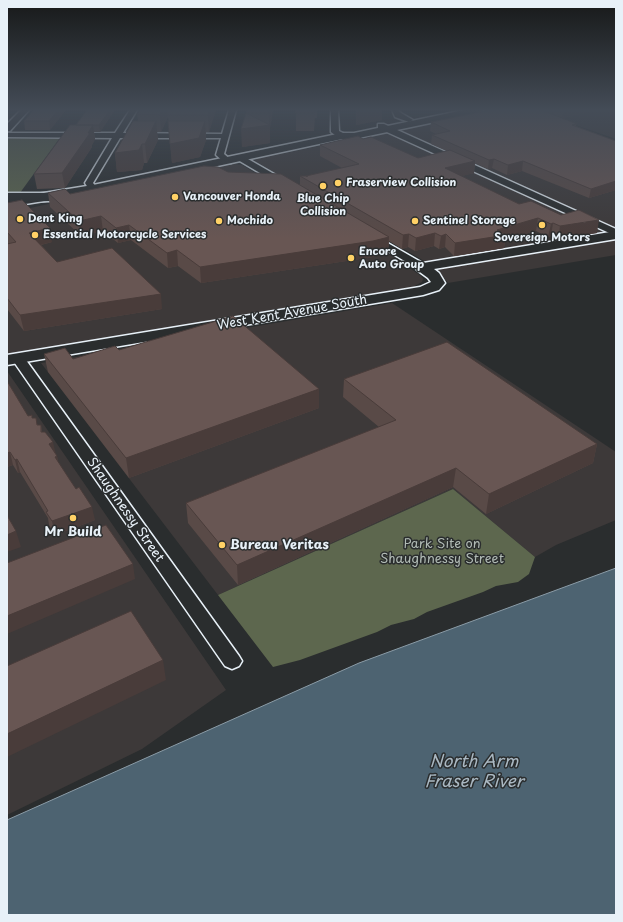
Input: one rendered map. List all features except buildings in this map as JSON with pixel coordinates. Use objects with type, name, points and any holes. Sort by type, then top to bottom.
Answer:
[{"type":"main road","points":[[7,203],[49,198],[264,153]]},
{"type":"main road","points":[[7,197],[49,198]]},
{"type":"main road","points":[[7,209],[31,204],[49,198]]},
{"type":"street","points":[[93,189],[89,183],[107,153]]},
{"type":"street","points":[[221,153],[220,155],[228,161]]},
{"type":"street","points":[[439,153],[616,234]]},
{"type":"street","points":[[241,158],[294,190]]},
{"type":"street","points":[[362,231],[422,267],[616,234]]},
{"type":"street","name":"West Kent Avenue South","points":[[12,359],[424,291],[434,287],[438,282],[422,267]]},
{"type":"street","name":"Shaughnessy Street","points":[[12,359],[232,661]]},
{"type":"shaded area","points":[[286,153],[433,153],[600,229],[602,233],[424,261],[255,161],[257,159]]},
{"type":"shaded area","points":[[449,153],[616,153],[616,228]]},
{"type":"shaded area","points":[[233,164],[242,165],[397,259],[421,276],[423,279],[422,282],[411,288],[400,291],[7,358],[7,213]]},
{"type":"shaded area","points":[[616,237],[616,255],[448,283],[437,269]]},
{"type":"shaded area","points":[[392,303],[616,452],[616,520],[556,545],[535,557],[453,489],[218,595],[41,363]]},
{"type":"shaded area","points":[[7,371],[226,690],[142,749],[7,815]]},
{"type":"green space","points":[[7,153],[49,153],[17,197],[7,194]]},
{"type":"green space","name":"Park Site on Shaughnessy Street","points":[[453,489],[535,557],[529,574],[518,582],[496,586],[427,612],[414,619],[391,625],[377,632],[300,660],[273,667],[218,595]]},
{"type":"water","name":"North Arm Fraser River","points":[[616,568],[616,915],[7,915],[7,820],[359,663]]},
{"type":"place","name":"Fraserview Collision","points":[[338,183]]},
{"type":"place","name":"Blue Chip Collision","points":[[323,186]]},
{"type":"place","name":"Vancouver Honda","points":[[175,197]]},
{"type":"place","name":"Dent King","points":[[20,219]]},
{"type":"place","name":"Mochido","points":[[219,221]]},
{"type":"place","name":"Sentinel Storage","points":[[415,221]]},
{"type":"place","name":"Sovereign Motors","points":[[542,225]]},
{"type":"place","name":"Essential Motorcycle Services","points":[[35,235]]},
{"type":"place","name":"Encore Auto Group","points":[[351,258]]},
{"type":"place","name":"Mr Build","points":[[73,518]]},
{"type":"place","name":"Bureau Veritas","points":[[222,545]]}]
